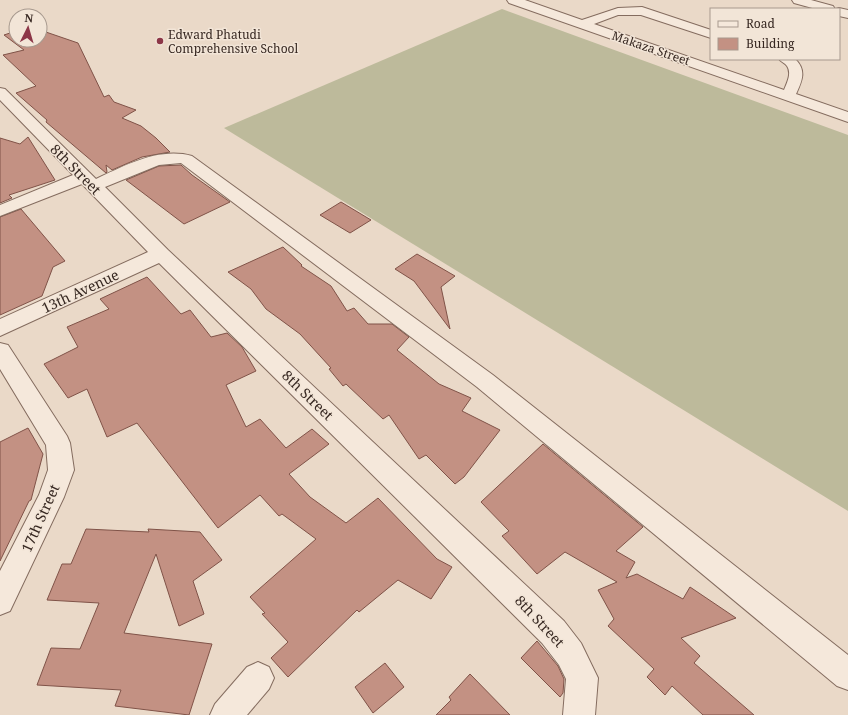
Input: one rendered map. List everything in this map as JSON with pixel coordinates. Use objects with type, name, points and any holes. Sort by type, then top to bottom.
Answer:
[{"type":"street","name":"Makaza Street","points":[[513,0],[848,117]]},
{"type":"street","points":[[798,0],[826,8]]},
{"type":"street","name":"Makaza Street","points":[[583,24],[620,10],[630,10],[642,11],[710,34]]},
{"type":"street","points":[[788,60],[794,64],[796,69],[796,77],[788,96]]},
{"type":"street","name":"8th Street","points":[[0,92],[161,254],[553,632],[570,654],[582,678],[579,715]]},
{"type":"street","points":[[0,211],[168,156],[179,156],[186,159],[485,381],[848,675]]},
{"type":"street","name":"13th Avenue","points":[[0,328],[161,254]]},
{"type":"street","name":"17th Street","points":[[0,351],[58,443],[61,470],[51,497],[0,600]]},
{"type":"street","points":[[226,715],[258,678]]},
{"type":"shaded area","points":[[502,9],[848,135],[848,511],[224,128]]},
{"type":"building","points":[[48,33],[78,43],[104,97],[109,95],[114,102],[136,110],[122,118],[141,126],[170,152],[142,157],[112,170],[106,165],[106,173],[46,122],[47,120],[16,93],[36,86],[3,55],[24,50],[21,48],[48,48]]},
{"type":"building","points":[[28,137],[55,180],[9,195],[12,198],[0,203],[0,138],[20,144]]},
{"type":"building","points":[[181,165],[192,175],[230,202],[184,224],[126,180],[159,166]]},
{"type":"building","points":[[341,202],[371,220],[350,233],[320,215]]},
{"type":"building","points":[[21,209],[65,261],[53,267],[42,296],[0,315],[0,217]]},
{"type":"building","points":[[283,247],[302,265],[301,266],[331,286],[347,311],[354,308],[368,324],[392,324],[409,337],[397,350],[439,384],[471,398],[462,411],[500,430],[464,477],[455,484],[426,455],[419,459],[389,415],[383,419],[346,384],[343,386],[329,369],[331,368],[300,334],[266,309],[251,289],[228,272]]},
{"type":"building","points":[[417,254],[455,276],[441,287],[450,329],[414,281],[395,269]]},
{"type":"building","points":[[147,277],[181,314],[190,310],[211,337],[227,333],[242,347],[256,371],[226,385],[246,427],[260,419],[286,448],[312,429],[329,444],[289,474],[310,497],[346,523],[378,498],[437,559],[452,567],[431,599],[398,580],[359,612],[357,610],[288,677],[271,658],[288,642],[262,614],[265,613],[250,597],[316,539],[282,514],[279,516],[260,495],[218,528],[137,423],[107,437],[87,389],[68,398],[44,364],[78,347],[67,327],[109,309],[100,299]]},
{"type":"building","points":[[28,428],[43,454],[31,500],[29,501],[0,561],[0,442]]},
{"type":"building","points":[[543,444],[643,527],[616,551],[635,562],[626,578],[637,574],[683,599],[690,587],[736,618],[681,638],[700,656],[694,663],[754,715],[703,715],[672,686],[665,695],[647,677],[654,669],[608,626],[614,619],[598,590],[617,582],[565,552],[537,574],[502,536],[509,531],[481,502]]},
{"type":"building","points":[[86,529],[149,532],[148,529],[200,532],[222,560],[193,581],[204,614],[179,626],[156,554],[124,633],[212,644],[189,715],[115,706],[121,690],[37,685],[51,648],[80,649],[99,603],[47,600],[62,564],[71,564]]},
{"type":"building","points":[[537,641],[558,666],[564,679],[563,693],[560,697],[521,658]]},
{"type":"building","points":[[385,663],[404,687],[373,713],[355,687]]},
{"type":"building","points":[[470,674],[510,715],[436,715],[451,700],[449,697]]},
{"type":"place","name":"Edward Phatudi Comprehensive School","points":[[160,41]]}]
